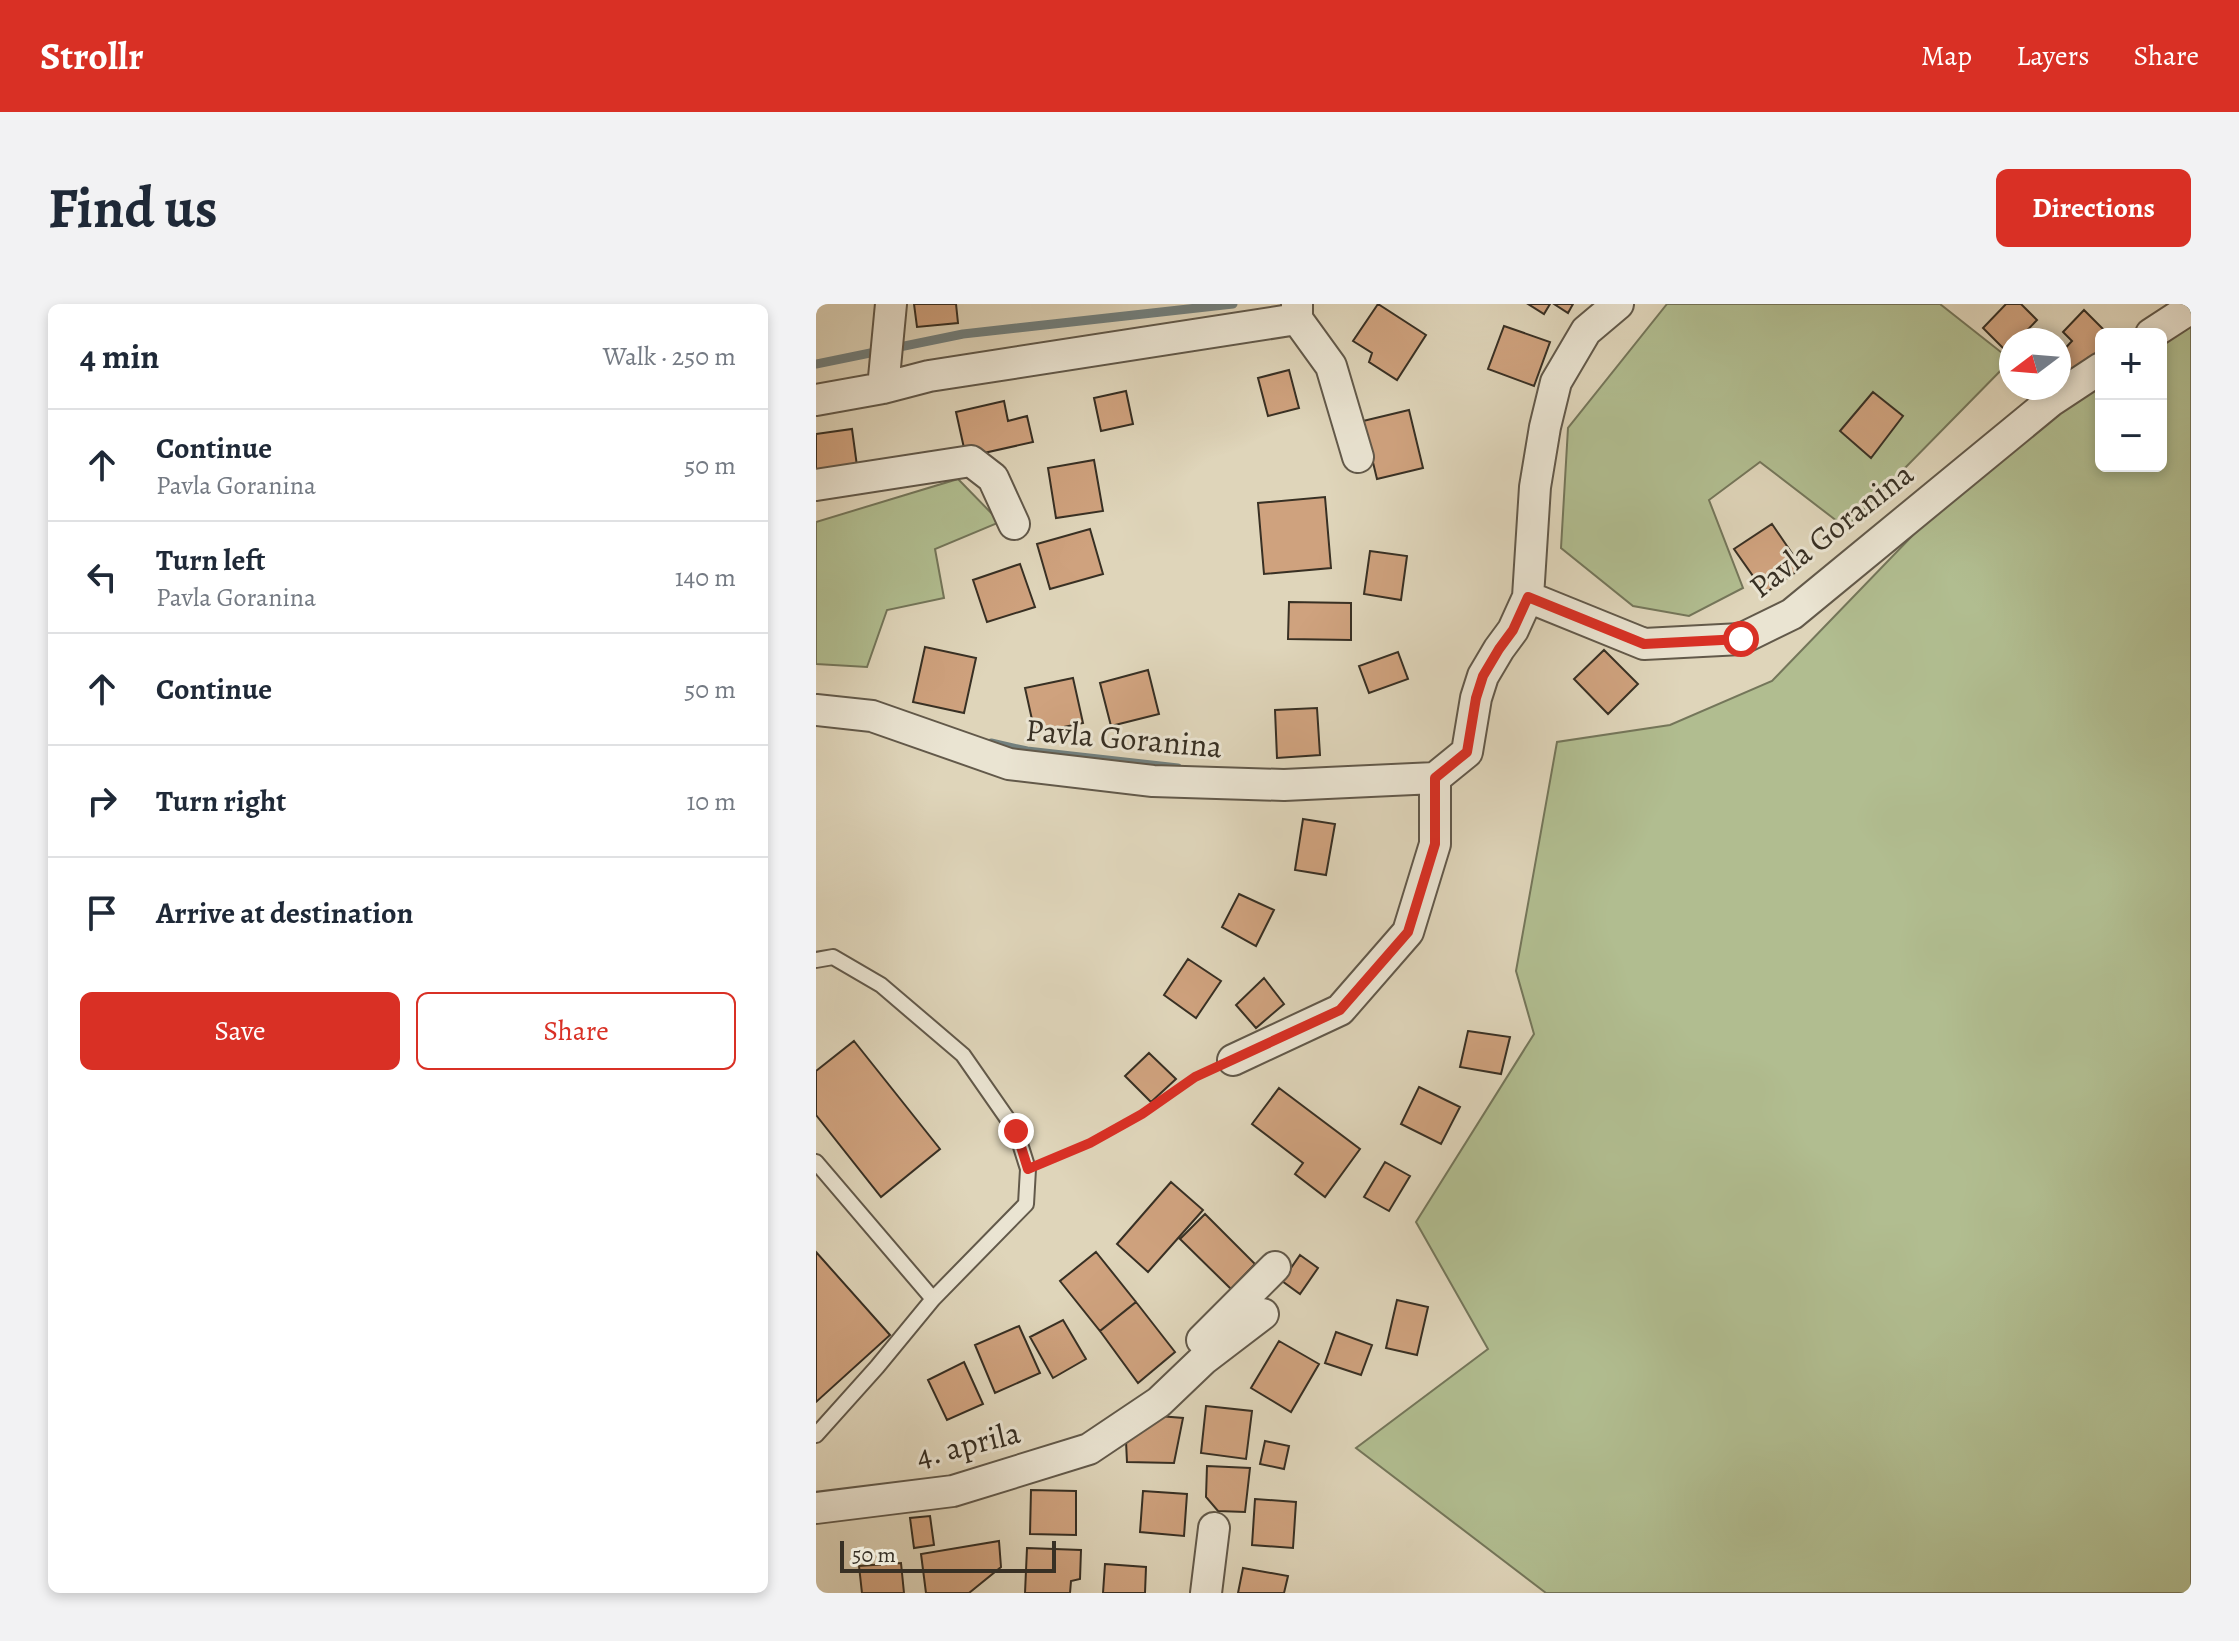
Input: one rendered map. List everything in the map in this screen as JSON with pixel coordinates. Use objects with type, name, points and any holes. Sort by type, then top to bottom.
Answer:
[{"type":"street","points":[[883,388],[891,304]]},
{"type":"street","points":[[1233,1060],[1340,1010],[1408,932],[1435,844],[1435,778],[1467,752],[1483,676],[1513,630],[1528,597],[1535,487],[1556,382],[1586,331],[1618,304]]},
{"type":"street","points":[[2160,328],[2191,308]]},
{"type":"street","points":[[816,400],[929,376],[1297,311],[1331,366],[1358,457]]},
{"type":"street","name":"Pavla Goranina","points":[[1528,597],[1644,644],[1741,639],[1792,614],[2051,401],[2095,372]]},
{"type":"street","points":[[816,485],[971,461],[993,478],[1014,524]]},
{"type":"street","name":"Pavla Goranina","points":[[816,710],[872,716],[1009,764],[1153,781],[1284,785],[1435,778]]},
{"type":"street","points":[[1128,1422],[1121,1406],[1153,1387],[1275,1267]]},
{"type":"street","name":"4. aprila","points":[[816,1508],[953,1491],[1089,1449],[1159,1402],[1204,1359],[1263,1314]]},
{"type":"street","points":[[1206,1593],[1214,1528]]},
{"type":"lane","points":[[816,960],[833,957],[881,985],[963,1055],[1016,1131],[1028,1169],[1026,1204],[933,1299],[816,1435]]},
{"type":"lane","points":[[816,1162],[933,1299]]},
{"type":"path","points":[[1028,1169],[1090,1143],[1142,1114],[1195,1077],[1233,1060]]},
{"type":"green space","points":[[1667,304],[1940,304],[1999,351],[1999,372],[1846,528],[1760,462],[1709,500],[1743,588],[1689,616],[1633,606],[1561,548],[1568,428]]},
{"type":"green space","points":[[2191,304],[2191,1593],[1546,1593],[1356,1448],[1488,1349],[1416,1222],[1534,1034],[1516,971],[1557,742],[1670,725],[1772,681],[1972,474],[2095,379],[2095,472],[2167,472],[2167,328]]},
{"type":"green space","points":[[958,479],[1000,522],[935,549],[944,598],[887,610],[867,667],[816,664],[816,522]]},
{"type":"building","points":[[914,304],[956,304],[958,323],[917,327]]},
{"type":"building","points":[[1378,304],[1426,335],[1397,380],[1369,362],[1372,353],[1353,341]]},
{"type":"building","points":[[1528,304],[1550,304],[1544,314]]},
{"type":"building","points":[[1554,304],[1573,304],[1568,313]]},
{"type":"building","points":[[2006,304],[2021,304],[2037,320],[2029,328],[1999,328],[1999,344],[1983,328]]},
{"type":"building","points":[[2084,310],[2102,328],[2095,328],[2095,363],[2088,358],[2071,375],[2071,328],[2067,328]]},
{"type":"building","points":[[1504,326],[1550,342],[1534,386],[1488,369]]},
{"type":"building","points":[[1289,370],[1299,408],[1268,416],[1258,378]]},
{"type":"building","points":[[1126,391],[1133,424],[1101,431],[1094,398]]},
{"type":"building","points":[[1873,392],[1903,416],[1871,458],[1840,431]]},
{"type":"building","points":[[1004,401],[1008,421],[1027,416],[1033,442],[966,457],[956,412]]},
{"type":"building","points":[[1409,410],[1423,468],[1377,479],[1363,421]]},
{"type":"building","points":[[852,429],[857,466],[816,472],[816,434]]},
{"type":"building","points":[[1094,460],[1103,511],[1056,518],[1048,468]]},
{"type":"building","points":[[1325,497],[1331,568],[1264,574],[1258,503]]},
{"type":"building","points":[[1772,524],[1802,568],[1765,593],[1734,549]]},
{"type":"building","points":[[1090,529],[1103,574],[1050,589],[1037,544]]},
{"type":"building","points":[[1370,551],[1407,556],[1401,600],[1364,594]]},
{"type":"building","points":[[1020,564],[1035,607],[987,622],[973,580]]},
{"type":"building","points":[[1289,602],[1351,603],[1351,640],[1288,639]]},
{"type":"building","points":[[925,647],[976,658],[964,713],[913,702]]},
{"type":"building","points":[[1604,650],[1638,684],[1608,714],[1574,679]]},
{"type":"building","points":[[1398,652],[1408,679],[1369,693],[1359,666]]},
{"type":"building","points":[[1148,670],[1159,714],[1111,726],[1100,683]]},
{"type":"building","points":[[1073,678],[1083,723],[1035,733],[1025,688]]},
{"type":"building","points":[[1317,708],[1320,755],[1277,758],[1275,710]]},
{"type":"building","points":[[1303,819],[1335,824],[1326,875],[1295,870]]},
{"type":"building","points":[[1239,894],[1274,910],[1256,946],[1222,927]]},
{"type":"building","points":[[1188,959],[1221,981],[1196,1018],[1164,995]]},
{"type":"building","points":[[1264,978],[1284,1004],[1256,1028],[1236,1005]]},
{"type":"building","points":[[1468,1031],[1510,1037],[1501,1074],[1460,1067]]},
{"type":"building","points":[[854,1041],[940,1149],[881,1197],[816,1115],[816,1071]]},
{"type":"building","points":[[1149,1053],[1176,1079],[1151,1102],[1125,1076]]},
{"type":"building","points":[[1419,1087],[1460,1107],[1441,1144],[1401,1124]]},
{"type":"building","points":[[1279,1088],[1360,1149],[1325,1197],[1295,1174],[1303,1163],[1252,1124]]},
{"type":"building","points":[[1385,1162],[1410,1176],[1389,1211],[1364,1197]]},
{"type":"building","points":[[1171,1182],[1203,1210],[1148,1272],[1117,1244]]},
{"type":"building","points":[[1205,1214],[1255,1264],[1231,1289],[1180,1239]]},
{"type":"building","points":[[816,1252],[890,1335],[816,1402]]},
{"type":"building","points":[[1096,1252],[1136,1302],[1100,1331],[1060,1281]]},
{"type":"building","points":[[1300,1255],[1318,1268],[1300,1294],[1282,1281]]},
{"type":"building","points":[[1397,1300],[1428,1307],[1417,1355],[1386,1348]]},
{"type":"building","points":[[1136,1302],[1175,1352],[1138,1383],[1100,1331]]},
{"type":"building","points":[[1063,1320],[1086,1359],[1053,1378],[1030,1337]]},
{"type":"building","points":[[1019,1326],[1040,1373],[995,1393],[975,1345]]},
{"type":"building","points":[[1336,1332],[1372,1345],[1361,1375],[1325,1363]]},
{"type":"building","points":[[1279,1341],[1319,1364],[1291,1412],[1251,1388]]},
{"type":"building","points":[[964,1362],[983,1404],[947,1420],[928,1380]]},
{"type":"building","points":[[1206,1406],[1252,1411],[1246,1459],[1201,1453]]},
{"type":"building","points":[[1159,1416],[1183,1418],[1174,1463],[1127,1462],[1126,1441]]},
{"type":"building","points":[[1265,1441],[1289,1446],[1284,1469],[1260,1464]]},
{"type":"building","points":[[1207,1466],[1250,1468],[1245,1512],[1218,1511],[1206,1497]]},
{"type":"building","points":[[1031,1490],[1076,1491],[1076,1535],[1030,1534]]},
{"type":"building","points":[[1143,1491],[1187,1494],[1184,1536],[1140,1532]]},
{"type":"building","points":[[1255,1499],[1296,1502],[1293,1548],[1252,1545]]},
{"type":"building","points":[[930,1516],[934,1545],[914,1548],[910,1518]]},
{"type":"building","points":[[999,1541],[1001,1567],[969,1593],[926,1593],[921,1554]]},
{"type":"building","points":[[1027,1548],[1081,1550],[1080,1579],[1071,1581],[1070,1593],[1025,1593]]},
{"type":"building","points":[[901,1563],[904,1593],[862,1593],[859,1566]]},
{"type":"building","points":[[1105,1564],[1146,1567],[1145,1593],[1103,1593]]},
{"type":"building","points":[[1243,1568],[1288,1576],[1284,1593],[1238,1593]]},
{"type":"waterway","points":[[816,364],[963,334],[1233,304]]},
{"type":"waterway","points":[[991,743],[1027,751],[1178,768]]},
{"type":"route","points":[[1016,1131],[1028,1169],[1090,1143],[1142,1114],[1195,1077],[1340,1010],[1408,932],[1435,844],[1435,778],[1467,752],[1483,676],[1513,630],[1528,597],[1644,644],[1741,639]]}]
